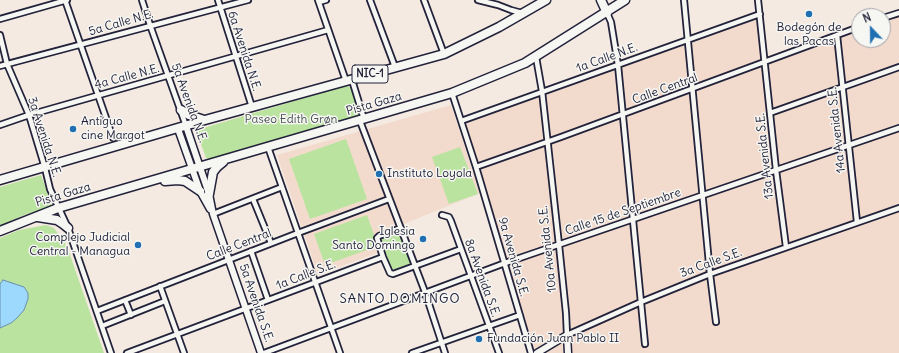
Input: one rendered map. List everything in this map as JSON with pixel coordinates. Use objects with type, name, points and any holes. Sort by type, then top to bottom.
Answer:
[{"type":"highway","name":"NIC-1","points":[[0,180],[46,168],[205,120],[444,54],[499,27],[546,0]]},
{"type":"highway","points":[[602,0],[607,13]]},
{"type":"highway","points":[[616,0],[624,0]]},
{"type":"highway","name":"Pista Gaza","points":[[0,230],[58,208],[452,93],[516,68],[607,13],[624,0]]},
{"type":"highway","points":[[181,110],[189,115],[205,120]]},
{"type":"highway","points":[[209,194],[214,172],[218,166],[229,158]]},
{"type":"highway","points":[[146,183],[182,180],[200,191]]},
{"type":"highway","points":[[33,217],[57,220],[68,228]]},
{"type":"street","points":[[0,19],[66,0],[113,138]]},
{"type":"street","name":"5a Avenida N.E.","points":[[142,0],[181,110],[182,127],[196,168],[209,194],[213,214],[229,260]]},
{"type":"street","name":"6a Avenida N.E.","points":[[218,0],[252,107]]},
{"type":"street","name":"5a Calle N.E.","points":[[0,66],[248,0]]},
{"type":"street","points":[[326,0],[318,1],[349,81],[389,199],[425,292],[445,353]]},
{"type":"street","points":[[370,0],[395,67]]},
{"type":"street","points":[[424,0],[444,54]]},
{"type":"street","points":[[478,0],[523,13]]},
{"type":"street","points":[[684,0],[710,274],[716,322]]},
{"type":"street","name":"13a Avenida S.E.","points":[[758,0],[776,170],[786,247]]},
{"type":"street","points":[[607,13],[611,22],[618,65],[645,344]]},
{"type":"street","name":"1a Calle N.E.","points":[[461,121],[760,14]]},
{"type":"street","name":"4a Calle N.E.","points":[[0,125],[98,95],[328,30]]},
{"type":"street","name":"Calle Central","points":[[476,167],[623,115],[851,30]]},
{"type":"street","name":"3a Avenida N.E.","points":[[0,35],[7,64],[29,115],[46,168],[50,189],[68,228],[111,353]]},
{"type":"street","name":"14a Avenida S.E.","points":[[836,35],[857,222]]},
{"type":"street","name":"10a Avenida S.E.","points":[[536,57],[542,93],[559,245],[566,313],[568,353]]},
{"type":"street","points":[[770,113],[899,67]]},
{"type":"street","name":"9a Avenida S.E.","points":[[452,93],[476,167],[531,353]]},
{"type":"street","name":"Calle 15 de Septiembre","points":[[263,353],[505,263],[899,128]]},
{"type":"street","points":[[268,147],[340,353]]},
{"type":"street","name":"5a Avenida N.E.","points":[[196,168],[200,191],[213,214]]},
{"type":"street","points":[[213,214],[282,187]]},
{"type":"street","points":[[253,199],[271,243]]},
{"type":"street","name":"Calle Central","points":[[96,311],[389,199]]},
{"type":"street","name":"3a Calle S.E.","points":[[537,353],[567,336],[641,302],[710,274],[899,208]]},
{"type":"street","name":"8a Avenida S.E.","points":[[442,215],[449,216],[499,353]]},
{"type":"street","points":[[401,228],[377,238],[390,273],[393,274],[461,249]]},
{"type":"street","points":[[251,251],[268,300]]},
{"type":"street","name":"1a Calle S.E.","points":[[127,353],[383,257]]},
{"type":"street","name":"5a Avenida S.E.","points":[[229,260],[263,353]]},
{"type":"street","points":[[160,286],[184,353]]},
{"type":"street","points":[[126,300],[131,315]]},
{"type":"street","points":[[102,326],[165,301]]},
{"type":"street","points":[[412,353],[520,315]]},
{"type":"street","points":[[145,346],[147,353]]},
{"type":"shaded area","points":[[899,13],[899,353],[531,353],[461,121],[760,14],[764,62],[851,30],[851,48],[891,48],[891,16]]},
{"type":"shaded area","name":"Instituto Loyola","points":[[451,105],[480,193],[372,237],[377,253],[318,275],[277,155]]},
{"type":"green space","name":"Paseo Edith Grøn","points":[[345,86],[351,87],[358,112],[358,115],[353,118],[306,131],[302,135],[212,160],[206,158],[197,133],[200,129]]},
{"type":"green space","points":[[346,139],[367,199],[310,219],[289,159]]},
{"type":"green space","points":[[460,147],[478,194],[449,204],[432,157]]},
{"type":"green space","points":[[41,175],[52,206],[24,215],[0,226],[0,187]]},
{"type":"green space","points":[[367,215],[378,246],[325,265],[314,234]]},
{"type":"green space","points":[[46,225],[54,228],[67,246],[104,353],[0,353],[0,238],[19,230]]},
{"type":"green space","points":[[396,232],[401,236],[410,260],[410,264],[393,272],[380,239]]},
{"type":"water","points":[[3,280],[24,287],[28,293],[28,299],[24,310],[17,318],[11,323],[0,328],[0,284]]},
{"type":"place","name":"Bodegón de las Pacas","points":[[809,14]]},
{"type":"place","name":"Antiguo cine Margot","points":[[73,129]]},
{"type":"place","name":"Instituto Loyola","points":[[379,174]]},
{"type":"place","name":"Iglesia Santo Domingo","points":[[423,239]]},
{"type":"place","name":"Complejo Judicial Central - Managua","points":[[138,245]]},
{"type":"place","name":"Fundación Juan Pablo II","points":[[479,339]]},
{"type":"district","name":"SANTO DOMINGO","points":[[400,299]]}]
